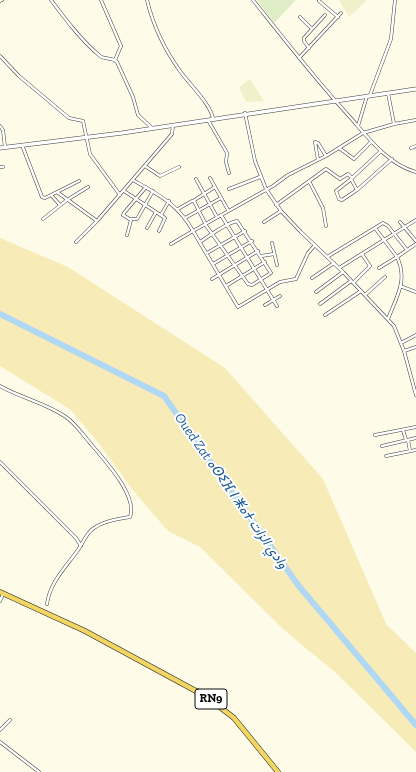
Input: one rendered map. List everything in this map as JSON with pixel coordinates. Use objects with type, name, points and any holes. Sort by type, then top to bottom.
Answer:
[{"type":"main road","name":"RN9","points":[[2,593],[85,631],[211,700],[234,718],[278,772]]},
{"type":"street","points":[[51,0],[84,41],[103,58],[115,60]]},
{"type":"street","points":[[101,0],[121,46],[115,60]]},
{"type":"street","points":[[147,0],[155,26],[174,62],[210,109],[213,119]]},
{"type":"street","points":[[253,0],[299,58],[371,142],[408,170],[416,172]]},
{"type":"street","points":[[358,126],[368,96],[391,39],[395,0]]},
{"type":"street","points":[[319,1],[338,17]]},
{"type":"street","points":[[299,58],[341,13]]},
{"type":"street","points":[[309,48],[304,38],[325,15]]},
{"type":"street","points":[[300,17],[312,29]]},
{"type":"street","points":[[0,56],[19,76],[69,118],[83,121],[90,154],[120,195]]},
{"type":"street","points":[[115,60],[125,78],[138,116],[152,128]]},
{"type":"street","points":[[0,148],[86,138],[245,113],[416,89]]},
{"type":"street","points":[[388,92],[394,124]]},
{"type":"street","points":[[245,113],[250,140],[260,176],[266,189],[281,211],[366,295],[394,326],[404,351],[416,393]]},
{"type":"street","points":[[208,120],[226,152],[226,162],[229,173]]},
{"type":"street","points":[[171,244],[266,189],[288,174],[326,156],[363,133],[394,124],[416,120]]},
{"type":"street","points":[[76,242],[97,221],[172,134],[173,125]]},
{"type":"street","points":[[0,126],[3,130],[5,147]]},
{"type":"street","points":[[318,160],[314,144],[315,142],[318,143],[326,156]]},
{"type":"street","points":[[339,148],[354,159],[371,142]]},
{"type":"street","points":[[22,145],[40,195],[43,198],[79,181]]},
{"type":"street","points":[[412,148],[416,146]]},
{"type":"street","points":[[381,151],[336,191],[339,199],[342,200],[357,190],[392,159]]},
{"type":"street","points":[[145,166],[160,176],[179,167]]},
{"type":"street","points":[[276,205],[326,169],[340,179],[348,174],[357,190]]},
{"type":"street","points":[[229,189],[260,176]]},
{"type":"street","points":[[210,178],[228,210]]},
{"type":"street","points":[[196,179],[217,217]]},
{"type":"street","points":[[133,180],[169,201],[178,209],[207,253],[238,307],[280,282],[296,279],[308,253],[315,245]]},
{"type":"street","points":[[308,181],[323,208],[326,226]]},
{"type":"street","points":[[43,219],[60,205],[88,186]]},
{"type":"street","points":[[146,187],[124,214],[125,216],[130,219],[137,219],[153,191]]},
{"type":"street","points":[[178,209],[215,187]]},
{"type":"street","points":[[123,191],[165,219],[159,230]]},
{"type":"street","points":[[57,192],[97,221]]},
{"type":"street","points":[[51,195],[60,205]]},
{"type":"street","points":[[185,218],[221,198]]},
{"type":"street","points":[[161,215],[169,201]]},
{"type":"street","points":[[193,201],[212,235],[250,285],[272,272],[237,221],[227,225],[212,235],[200,242]]},
{"type":"street","points":[[264,222],[281,211]]},
{"type":"street","points":[[147,228],[156,212]]},
{"type":"street","points":[[221,215],[277,306]]},
{"type":"street","points":[[127,235],[130,219]]},
{"type":"street","points":[[339,268],[416,220]]},
{"type":"street","points":[[379,268],[407,250],[416,242],[400,222]]},
{"type":"street","points":[[327,257],[375,228],[385,224],[407,250]]},
{"type":"street","points":[[375,228],[397,257],[403,273],[388,319]]},
{"type":"street","points":[[207,253],[245,231]]},
{"type":"street","points":[[213,264],[252,242]]},
{"type":"street","points":[[272,243],[277,265]]},
{"type":"street","points":[[212,279],[258,251]]},
{"type":"street","points":[[261,256],[274,254]]},
{"type":"street","points":[[320,304],[352,282],[370,266],[362,254]]},
{"type":"street","points":[[226,286],[265,262]]},
{"type":"street","points":[[312,278],[334,263]]},
{"type":"street","points":[[316,292],[343,272]]},
{"type":"street","points":[[366,295],[386,276]]},
{"type":"street","points":[[400,286],[416,292]]},
{"type":"street","points":[[325,315],[361,290]]},
{"type":"street","points":[[265,305],[280,296]]},
{"type":"street","points":[[401,343],[416,335]]},
{"type":"street","points":[[404,351],[416,347]]},
{"type":"street","points":[[0,386],[47,407],[67,418],[118,476],[129,498],[130,517],[119,518],[94,527],[87,534],[81,546],[56,580],[47,604]]},
{"type":"street","points":[[375,435],[416,427]]},
{"type":"street","points":[[403,430],[410,451]]},
{"type":"street","points":[[382,446],[416,438]]},
{"type":"street","points":[[386,456],[416,450]]},
{"type":"street","points":[[0,462],[76,538],[81,546]]},
{"type":"street","points":[[0,600],[2,593]]},
{"type":"street","points":[[0,730],[10,720]]},
{"type":"street","points":[[0,742],[39,772]]},
{"type":"shaded area","points":[[339,0],[367,0],[349,17]]},
{"type":"shaded area","points":[[250,79],[264,101],[246,102],[239,87]]},
{"type":"sand","points":[[0,238],[68,267],[225,368],[323,479],[386,624],[416,653],[416,752],[337,674],[284,630],[200,547],[168,531],[135,493],[96,440],[71,410],[0,366]]},
{"type":"green space","points":[[257,0],[296,0],[274,23]]},
{"type":"waterway","name":"Oued Zat ⴰⵙⵉⴼ ⵏ ⵥⴰⵜ وادي الزات","points":[[0,314],[164,396],[298,585],[416,725]]}]
